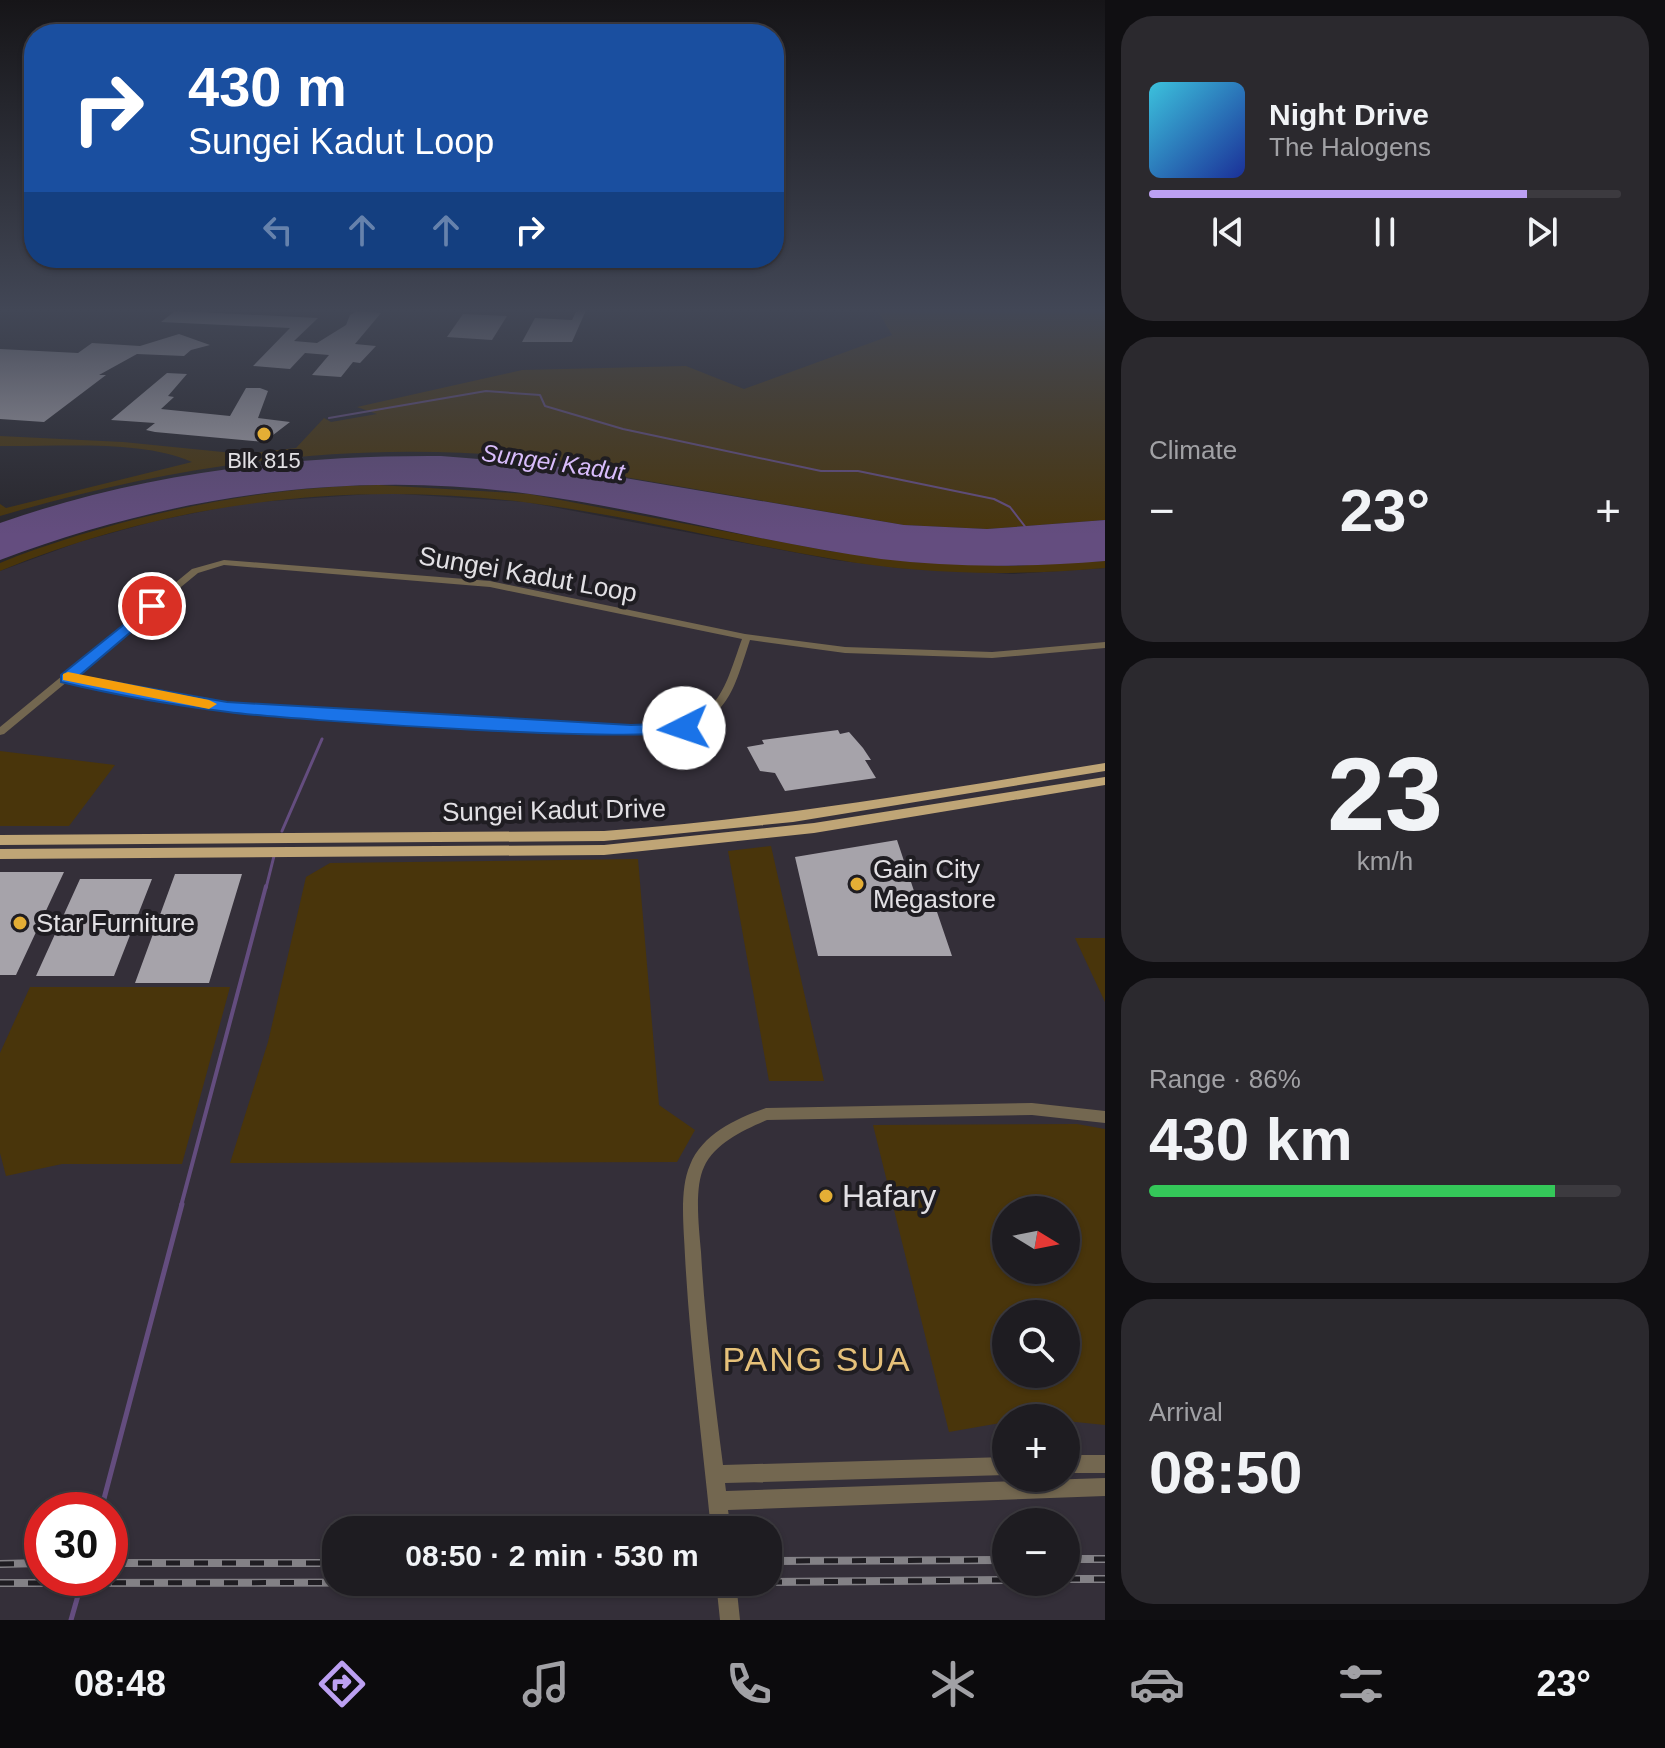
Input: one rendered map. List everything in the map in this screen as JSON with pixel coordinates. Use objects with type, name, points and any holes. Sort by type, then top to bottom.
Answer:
[{"type":"main road","name":"Sungei Kadut Drive","points":[[0,840],[604,836],[670,832],[803,816],[1105,767]]},
{"type":"main road","name":"Sungei Kadut Drive","points":[[0,854],[604,850],[814,828],[1105,781]]},
{"type":"main road","points":[[39,840],[41,852],[54,855]]},
{"type":"street","name":"Sungei Kadut Loop","points":[[0,732],[195,571],[224,562],[490,584],[747,637],[845,650],[992,655],[1105,645]]},
{"type":"street","points":[[67,678],[249,709],[355,718],[664,731],[684,728],[715,713],[723,702],[747,637]]},
{"type":"street","points":[[720,1516],[690,1229],[694,1169],[726,1131],[766,1114],[1032,1109],[1105,1117]]},
{"type":"street","points":[[1080,1464],[1105,1464]]},
{"type":"street","points":[[715,1474],[992,1466]]},
{"type":"street","points":[[718,1501],[1105,1487]]},
{"type":"street","points":[[727,1596],[730,1620]]},
{"type":"shaded area","points":[[461,384],[730,384],[744,389],[759,384],[1105,384],[1105,520],[987,529],[904,525],[601,473],[604,468],[451,452],[375,452],[225,466],[150,479],[0,516],[0,504],[6,508],[192,462],[124,447],[0,446],[0,436],[123,442],[243,454],[296,448],[324,418],[331,422],[377,414],[357,407]]},
{"type":"shaded area","points":[[441,456],[542,464],[904,525],[987,529],[1105,520],[1105,561],[993,566],[881,559],[530,494],[462,487],[395,485],[328,487],[195,504],[129,519],[0,560],[0,523],[108,491],[218,470],[273,464]]},
{"type":"shaded area","points":[[378,485],[529,494],[829,551],[912,562],[1010,566],[1105,561],[1105,568],[1003,573],[901,568],[794,552],[562,507],[456,496],[390,494],[323,496],[191,513],[126,528],[0,571],[0,563],[17,556],[105,527],[150,516],[241,497]]},
{"type":"shaded area","points":[[385,493],[526,502],[835,560],[900,568],[1013,574],[1105,568],[1105,1620],[0,1620],[0,571],[79,542],[155,521],[244,503]]},
{"type":"shaded area","points":[[0,751],[115,765],[69,826],[0,826]]},
{"type":"shaded area","points":[[771,846],[824,1081],[769,1081],[728,851]]},
{"type":"shaded area","points":[[638,859],[659,1105],[695,1130],[677,1162],[230,1163],[268,1042],[306,877],[330,863]]},
{"type":"shaded area","points":[[1075,938],[1105,938],[1105,1002]]},
{"type":"shaded area","points":[[30,987],[230,987],[182,1164],[62,1164],[6,1176],[0,1153],[0,1053]]},
{"type":"shaded area","points":[[1077,1124],[1105,1129],[1105,1425],[1080,1422],[1080,1404],[992,1404],[992,1424],[949,1432],[873,1125]]},
{"type":"building","points":[[0,384],[95,384],[44,422],[0,419]]},
{"type":"building","points":[[154,384],[179,384],[168,396],[174,397],[161,409],[230,416],[246,388],[260,388],[268,391],[258,418],[290,422],[264,442],[155,432],[146,430],[155,423],[111,420]]},
{"type":"building","points":[[838,730],[840,734],[849,732],[863,748],[871,760],[865,760],[876,778],[785,791],[775,773],[760,771],[747,747],[764,744],[762,740]]},
{"type":"building","name":"Gain City Megastore","points":[[897,840],[921,912],[937,912],[952,956],[818,956],[795,857]]},
{"type":"building","name":"Star Furniture","points":[[0,872],[64,872],[16,975],[0,975]]},
{"type":"building","points":[[175,874],[242,874],[209,983],[135,983]]},
{"type":"building","points":[[80,879],[152,879],[114,976],[36,976]]},
{"type":"waterway","points":[[329,418],[486,391],[540,395],[545,406],[623,429],[821,471],[858,471],[994,499],[1010,507],[1027,529]]},
{"type":"waterway","points":[[282,831],[322,739]]},
{"type":"waterway","points":[[266,888],[274,856]]},
{"type":"waterway","points":[[181,1206],[266,886]]},
{"type":"waterway","points":[[106,1492],[182,1204]]},
{"type":"waterway","points":[[71,1620],[78,1596]]},
{"type":"railway","points":[[1080,1559],[1105,1559]]},
{"type":"railway","points":[[782,1561],[992,1560]]},
{"type":"railway","points":[[0,1564],[24,1563]]},
{"type":"railway","points":[[128,1563],[322,1563]]},
{"type":"railway","points":[[1080,1579],[1105,1579]]},
{"type":"railway","points":[[782,1582],[992,1580]]},
{"type":"railway","points":[[0,1583],[322,1583]]},
{"type":"slow traffic","points":[[68,677],[209,704]]},
{"type":"place","name":"Blk 815","points":[[264,434]]},
{"type":"place","name":"Gain City Megastore","points":[[857,884]]},
{"type":"place","name":"Star Furniture","points":[[20,923]]},
{"type":"place","name":"Hafary","points":[[826,1196]]},
{"type":"district","name":"PANG SUA","points":[[817,1359]]},
{"type":"route","points":[[152,606],[67,678],[203,704],[325,716],[631,731],[684,728]]},
{"type":"water label","name":"Sungei Kadut","points":[[553,462]]}]
